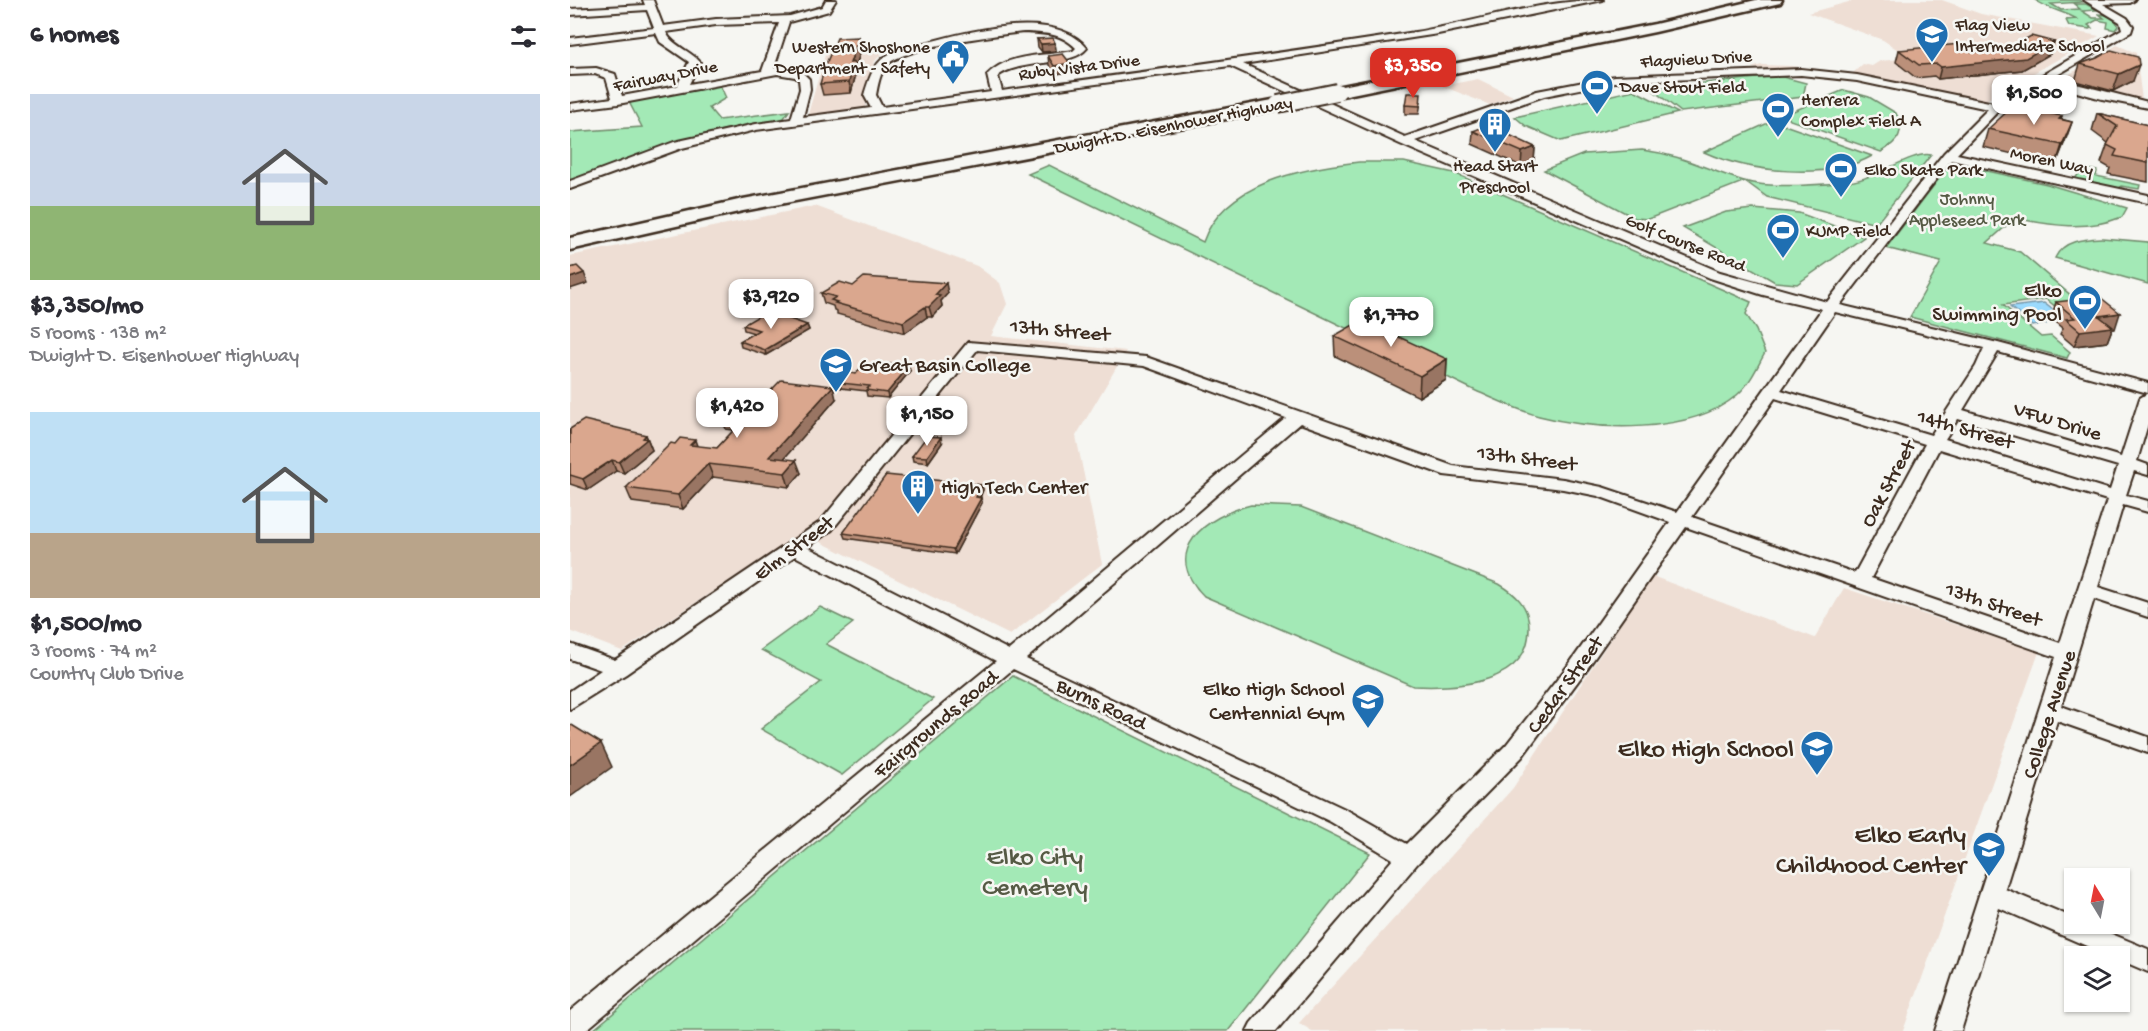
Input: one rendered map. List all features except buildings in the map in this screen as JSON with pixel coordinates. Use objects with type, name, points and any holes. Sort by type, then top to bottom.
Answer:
[{"type":"highway","name":"Dwight D. Eisenhower Highway","points":[[570,227],[749,190],[1638,21],[1728,0]]},
{"type":"highway","name":"Dwight D. Eisenhower Highway","points":[[570,244],[742,205],[1279,95],[1337,92],[1655,28],[1774,0]]},
{"type":"street","points":[[570,41],[660,31],[714,22],[786,18],[822,11],[828,7],[831,0]]},
{"type":"street","name":"Ruby Vista Drive","points":[[570,185],[699,139],[756,127],[1260,59],[1449,30],[1564,2],[1598,0]]},
{"type":"street","points":[[2091,1],[2130,0]]},
{"type":"street","name":"Cedar Street","points":[[1268,1029],[1408,857],[1514,751],[1577,668],[1831,307],[1948,156],[1996,107],[2127,30],[2128,26],[2124,20],[2091,1]]},
{"type":"street","points":[[570,12],[650,4],[664,40],[685,52],[695,62],[682,88]]},
{"type":"street","points":[[766,72],[786,18]]},
{"type":"street","points":[[878,110],[870,95],[876,71],[881,62],[897,54],[1022,28],[1060,32],[1080,44],[1082,48],[1076,54],[1013,63],[999,68],[992,75],[998,94]]},
{"type":"street","points":[[1260,59],[1254,69],[1279,95]]},
{"type":"street","name":"Golf Course Road","points":[[1233,63],[1279,95],[1404,141],[1692,266],[1768,292],[1993,346],[2148,388]]},
{"type":"street","points":[[570,72],[596,71],[611,76],[618,101]]},
{"type":"street","name":"Flagview Drive","points":[[1404,141],[1541,93],[1615,79],[1770,71],[1811,73],[1865,80],[1996,107]]},
{"type":"street","name":"Fairway Drive","points":[[570,107],[618,101],[766,72],[793,73],[804,79],[805,89],[796,122]]},
{"type":"street","points":[[2042,80],[2109,98],[2148,105]]},
{"type":"street","name":"Moren Way","points":[[1948,156],[2148,199]]},
{"type":"street","name":"13th Street","points":[[973,345],[1146,362],[1450,471],[1573,486],[1602,492],[2067,653]]},
{"type":"street","name":"Elm Street","points":[[570,701],[796,549],[837,514],[973,345]]},
{"type":"street","name":"Oak Street","points":[[1860,582],[1934,443],[1984,366],[1993,346]]},
{"type":"street","name":"14th Street","points":[[1772,393],[2148,507]]},
{"type":"street","name":"College Avenue","points":[[1948,1031],[2148,398]]},
{"type":"street","name":"VFW Drive","points":[[1955,413],[2148,470]]},
{"type":"street","name":"Fairgrounds Road","points":[[570,1027],[1011,660],[1297,417]]},
{"type":"street","name":"Burns Road","points":[[796,549],[1011,660],[1339,816],[1408,857]]},
{"type":"street","points":[[2087,590],[2148,610]]},
{"type":"street","points":[[570,651],[619,669]]},
{"type":"street","points":[[2049,710],[2148,745]]},
{"type":"street","points":[[1991,894],[2148,961]]},
{"type":"shaded area","points":[[1856,0],[1942,0],[1981,14],[2099,36],[1983,102],[1839,73],[1751,68],[1762,65],[1790,66],[1853,73],[1863,64],[1872,66],[1880,61],[1910,58],[1883,40],[1808,13]]},
{"type":"shaded area","points":[[891,44],[875,61],[865,98],[866,106],[862,109],[808,114],[827,48]]},
{"type":"shaded area","points":[[2117,45],[2136,53],[2142,100],[2060,80]]},
{"type":"shaded area","points":[[1478,79],[1513,96],[1490,105],[1442,86]]},
{"type":"shaded area","name":"Great Basin College","points":[[815,206],[977,266],[1000,283],[1007,304],[991,336],[1126,351],[1076,436],[1102,564],[1010,635],[802,533],[622,651],[570,631],[570,256]]},
{"type":"shaded area","points":[[1652,576],[1815,638],[1844,588],[2039,652],[1903,1031],[1312,1031],[1299,1023],[1513,788]]},
{"type":"green space","points":[[2035,0],[2079,0],[2082,2],[2051,4],[2061,10],[2080,9],[2074,4],[2086,4],[2097,10],[2082,11],[2093,18],[2104,18],[2099,14],[2108,16],[2118,26],[2115,30],[2107,28],[2108,22],[2097,20],[2088,25],[2092,28],[2090,29],[2069,26],[2066,20],[2077,19]]},
{"type":"green space","points":[[1779,76],[1806,83],[1803,97],[1681,112],[1650,88]]},
{"type":"green space","points":[[720,85],[726,98],[709,108],[719,120],[789,111],[784,118],[779,120],[699,136],[647,152],[570,181],[570,132],[642,127],[629,102]]},
{"type":"green space","name":"Dave Stout Field","points":[[1634,90],[1678,113],[1561,141],[1526,126],[1515,117]]},
{"type":"green space","points":[[1844,90],[1869,97],[1896,113],[1900,131],[1892,144],[1881,152],[1790,120],[1786,114]]},
{"type":"green space","name":"Herrera Complex Field A","points":[[1768,123],[1779,123],[1872,156],[1854,164],[1833,169],[1788,171],[1743,165],[1704,152]]},
{"type":"green space","points":[[1642,150],[1683,159],[1745,181],[1648,219],[1635,218],[1544,170],[1584,154]]},
{"type":"green space","name":"Elko Skate Park","points":[[1931,155],[1876,224],[1767,197],[1745,181],[1783,186],[1854,181],[1874,175],[1905,160]]},
{"type":"green space","points":[[1359,162],[1404,162],[1454,173],[1751,302],[1746,314],[1756,330],[1765,353],[1742,391],[1717,408],[1694,417],[1669,423],[1615,426],[1588,425],[1539,416],[1476,391],[1028,174],[1049,165],[1203,242],[1213,222],[1228,205],[1247,192],[1291,174]]},
{"type":"green space","name":"Johnny Appleseed Park","points":[[1951,163],[2047,184],[2127,208],[2122,217],[2083,226],[2056,225],[2015,218],[1987,243],[2020,252],[2087,309],[2062,312],[2046,299],[2003,305],[2041,337],[2051,336],[2070,352],[2067,358],[1910,317],[1941,262],[1886,248]]},
{"type":"green space","points":[[2083,168],[2097,171],[2096,176],[2140,185],[2139,189],[2121,186],[2119,189],[2074,180]]},
{"type":"green space","name":"KUMP Field","points":[[1753,209],[1799,213],[1864,237],[1797,284],[1775,282],[1683,228],[1726,212]]},
{"type":"green space","points":[[2102,238],[2148,242],[2148,284],[2055,258],[2063,247],[2069,244]]},
{"type":"green space","points":[[1251,505],[1301,507],[1499,584],[1516,596],[1527,613],[1529,627],[1526,646],[1517,661],[1504,672],[1488,679],[1449,686],[1413,686],[1204,596],[1191,580],[1186,564],[1187,550],[1204,527],[1234,510]]},
{"type":"green space","points":[[820,607],[853,623],[826,644],[933,699],[842,775],[761,729],[821,682],[761,650]]},
{"type":"green space","name":"Elko City Cemetery","points":[[1013,676],[1370,853],[1228,1031],[592,1031]]},
{"type":"water","points":[[2044,303],[2057,313],[2041,316],[2046,324],[2032,326],[2010,307]]},
{"type":"place","name":"Flag View Intermediate School","points":[[1932,63]]},
{"type":"place","name":"Western Shoshone Department - Safety","points":[[953,85]]},
{"type":"place","name":"Dave Stout Field","points":[[1597,115]]},
{"type":"place","name":"Herrera Complex Field A","points":[[1778,138]]},
{"type":"place","name":"Head Start Preschool","points":[[1495,153]]},
{"type":"place","name":"Elko Skate Park","points":[[1841,198]]},
{"type":"place","name":"KUMP Field","points":[[1783,259]]},
{"type":"place","name":"Elko Swimming Pool","points":[[2085,330]]},
{"type":"place","name":"Great Basin College","points":[[836,393]]},
{"type":"place","name":"High Tech Center","points":[[918,515]]},
{"type":"place","name":"Elko High School Centennial Gym","points":[[1368,729]]},
{"type":"place","name":"Elko High School","points":[[1817,776]]},
{"type":"place","name":"Elko Early Childhood Center","points":[[1989,877]]}]
